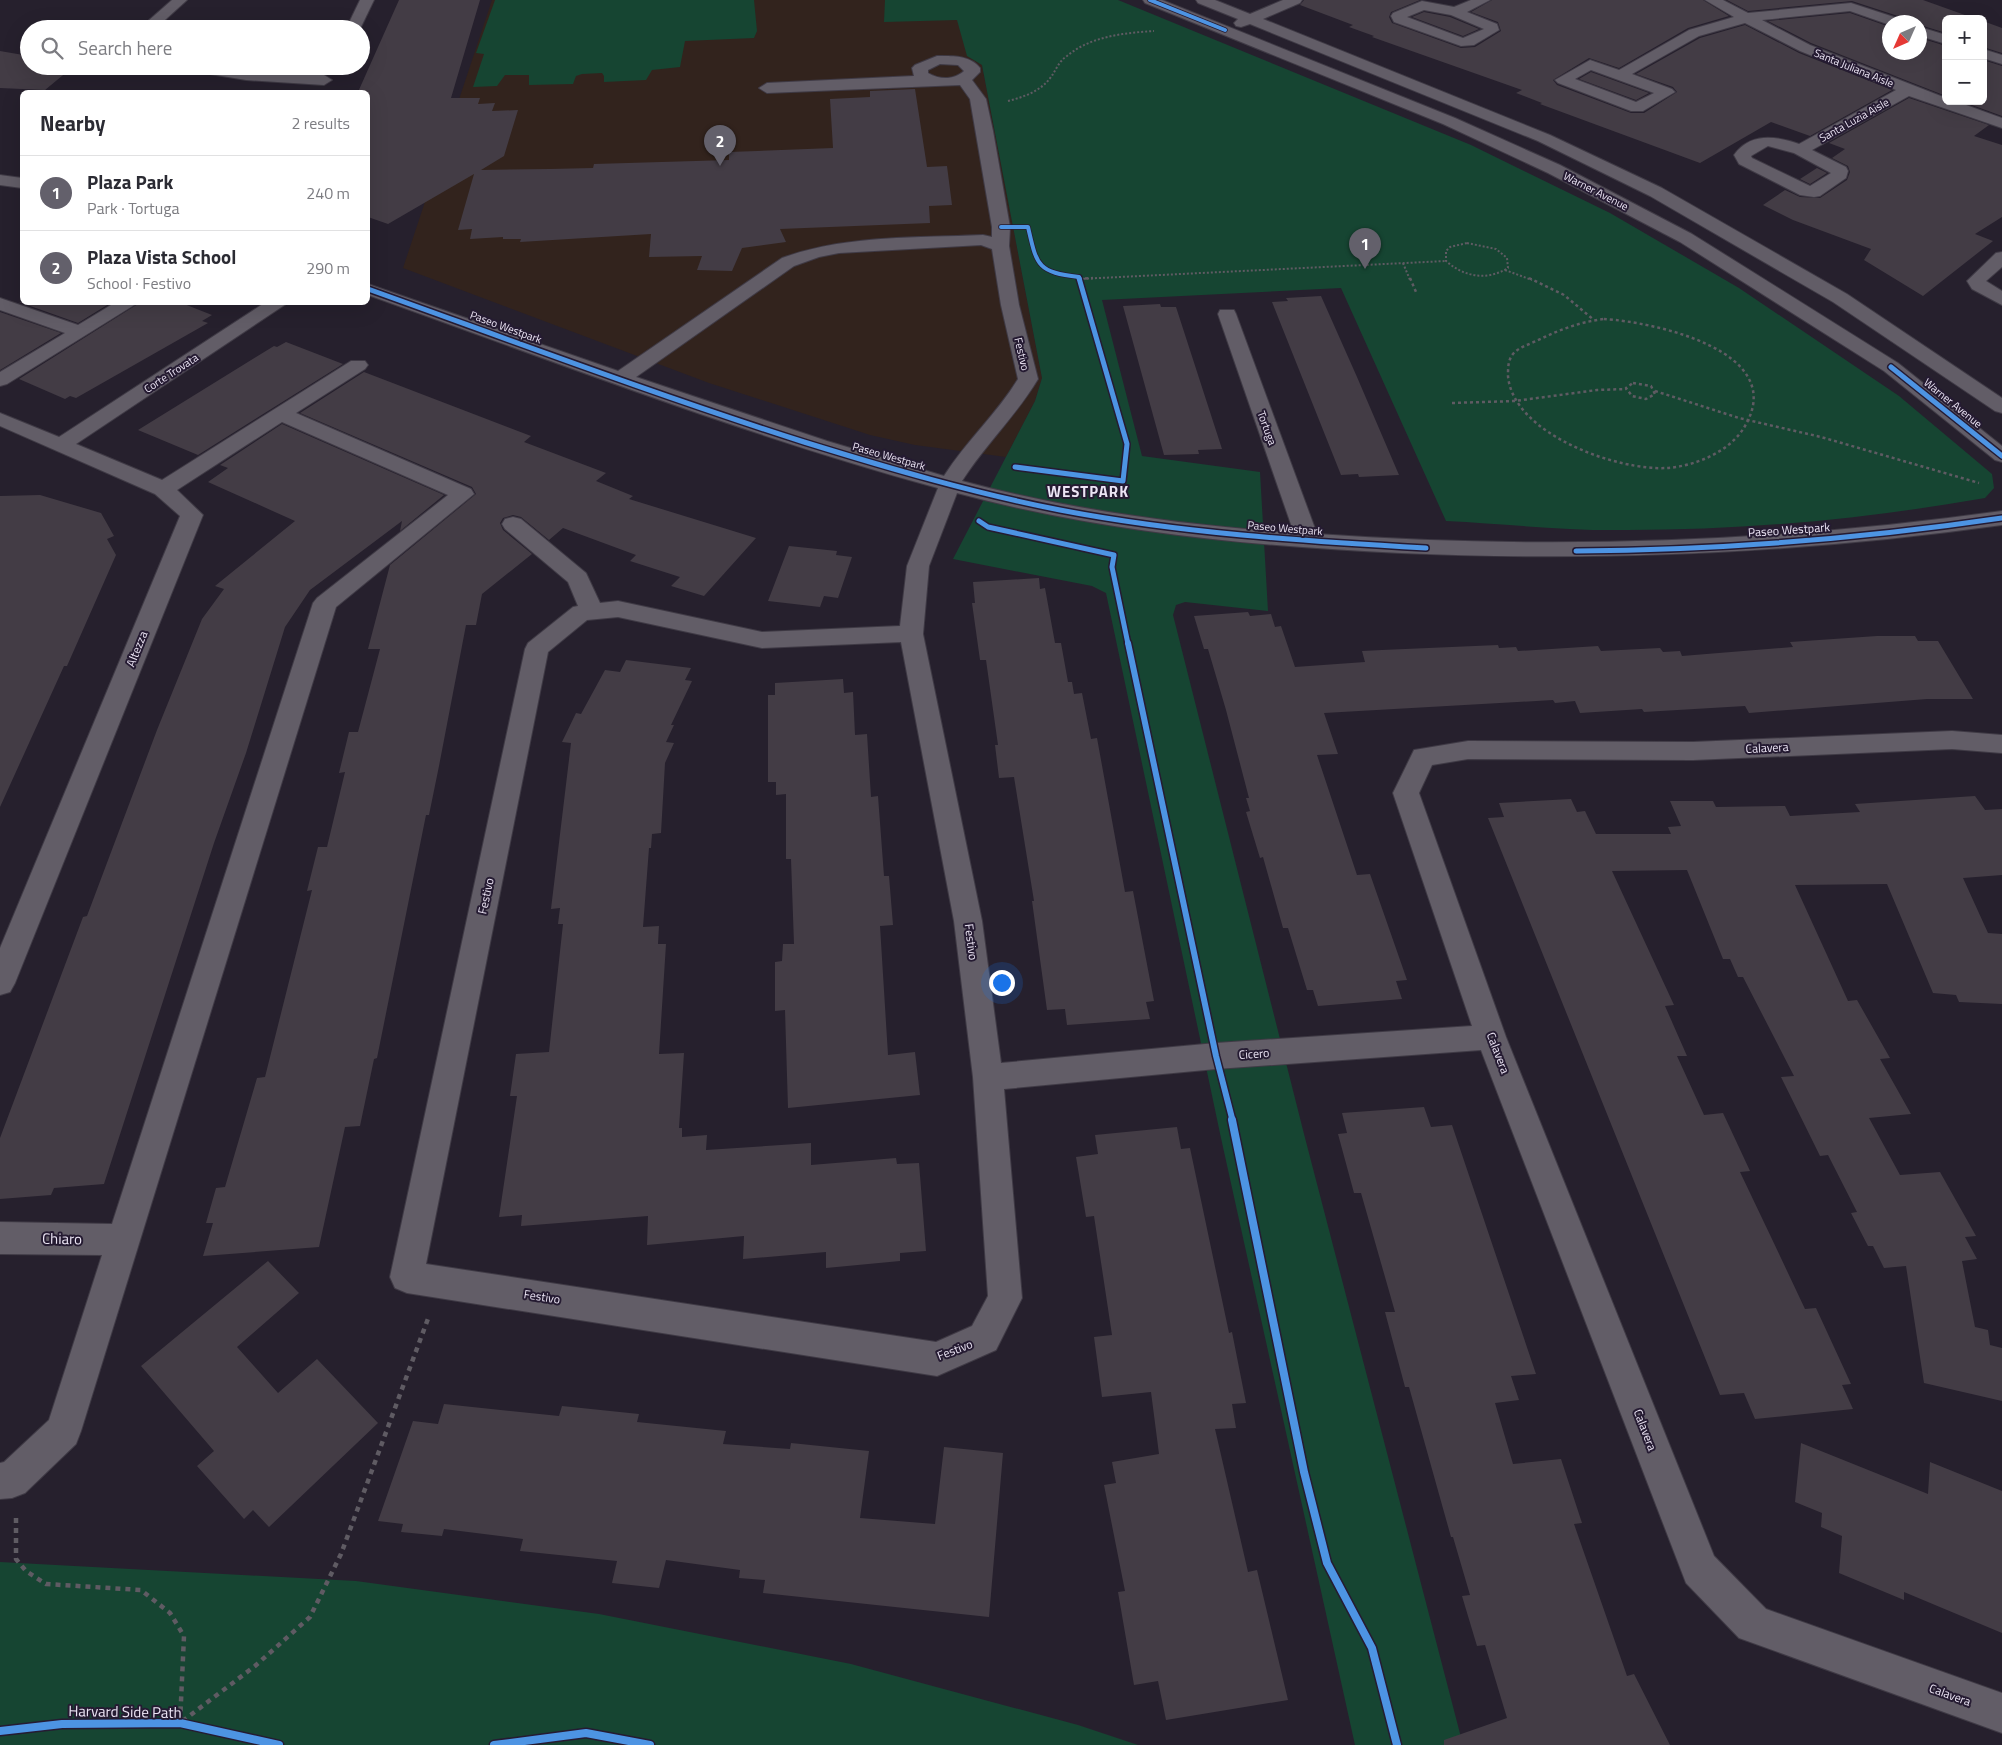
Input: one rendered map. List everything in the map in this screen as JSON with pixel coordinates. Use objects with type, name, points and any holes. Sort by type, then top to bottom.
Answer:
[{"type":"street","points":[[157,20],[180,0]]},
{"type":"street","points":[[358,20],[368,0]]},
{"type":"street","name":"Warner Avenue","points":[[1150,0],[1449,121],[1554,169],[1686,238],[1891,367],[2002,456]]},
{"type":"street","name":"Warner Avenue","points":[[1203,0],[1544,138],[1656,192],[1840,298],[2002,407]]},
{"type":"street","points":[[1225,30],[1295,0]]},
{"type":"street","points":[[1455,12],[1492,27],[1492,30],[1469,42],[1461,42],[1399,19],[1398,16],[1422,5],[1455,12],[1483,0]]},
{"type":"street","name":"Santa Juliana Aisle","points":[[1712,0],[1749,17],[1806,48],[1908,90],[2002,123]]},
{"type":"street","points":[[1620,75],[1667,92],[1637,108],[1563,80],[1590,65],[1620,75],[1694,33],[1749,17],[1851,7],[1882,18]]},
{"type":"street","points":[[1927,33],[1942,39]]},
{"type":"street","points":[[1987,54],[2002,60]]},
{"type":"street","points":[[767,88],[931,80],[947,82],[969,76],[972,68],[963,62],[946,59],[929,62],[920,68],[921,75],[931,80]]},
{"type":"street","points":[[259,75],[324,80]]},
{"type":"street","points":[[316,90],[327,75]]},
{"type":"street","name":"Festivo","points":[[911,634],[762,640],[618,609],[581,613],[537,649],[407,1276],[937,1359],[984,1338],[1005,1298],[988,1077],[968,921],[911,634],[918,566],[950,484],[966,458],[1014,403],[1028,379],[1010,305],[1000,246],[1001,227],[978,98],[963,79]]},
{"type":"street","name":"Santa Luzia Aisle","points":[[1800,150],[1840,171],[1840,174],[1814,192],[1806,191],[1745,161],[1742,155],[1760,141],[1774,141],[1800,150],[1908,90]]},
{"type":"street","points":[[0,180],[20,183]]},
{"type":"street","points":[[620,379],[768,274],[788,262],[815,252],[839,248],[983,240],[1000,246]]},
{"type":"street","points":[[2002,257],[1976,281],[1979,285],[2002,299]]},
{"type":"street","name":"Paseo Westpark","points":[[370,290],[620,379],[836,452],[1006,498],[1130,521],[1308,541],[1478,551],[1603,552],[1786,543],[2002,518]]},
{"type":"street","points":[[0,304],[80,332]]},
{"type":"street","points":[[0,380],[125,305]]},
{"type":"street","name":"Corte Trovata","points":[[62,444],[275,305]]},
{"type":"street","name":"Tortuga","points":[[1226,314],[1308,541]]},
{"type":"street","points":[[162,490],[358,364]]},
{"type":"street","points":[[6,1480],[63,1431],[325,603],[463,494],[280,414]]},
{"type":"street","name":"Altezza","points":[[0,419],[62,444],[162,490],[192,515],[0,983]]},
{"type":"street","points":[[513,524],[578,578],[592,612]]},
{"type":"street","name":"Calavera","points":[[2002,744],[1952,740],[1692,751],[1468,750],[1423,757],[1406,793],[1491,1037],[1700,1569],[1753,1624],[2002,1713]]},
{"type":"street","name":"Cicero","points":[[988,1077],[1216,1056],[1491,1037]]},
{"type":"street","name":"Chiaro","points":[[0,1238],[123,1240]]},
{"type":"path","points":[[985,131],[1003,128],[1001,104],[1038,89],[1050,78],[1061,60],[1074,50],[1101,39],[1157,31]]},
{"type":"path","points":[[1477,244],[1503,253],[1509,263],[1505,270],[1496,274],[1477,276],[1458,270],[1446,261],[1444,256],[1450,248],[1477,244]]},
{"type":"path","points":[[1071,276],[1080,279],[1446,261]]},
{"type":"path","points":[[1403,263],[1416,292]]},
{"type":"path","points":[[1505,270],[1557,290],[1577,302],[1594,320]]},
{"type":"path","points":[[1080,279],[1082,288]]},
{"type":"path","points":[[1594,320],[1626,320],[1668,328],[1705,343],[1741,367],[1753,386],[1753,410],[1735,441],[1712,455],[1680,466],[1646,467],[1599,456],[1559,439],[1538,424],[1515,401],[1509,390],[1508,376],[1508,365],[1513,355],[1549,333],[1594,320]]},
{"type":"path","points":[[1452,403],[1515,401],[1626,389],[1630,384],[1638,383],[1651,386],[1655,391],[1680,396],[1748,420],[1820,436],[1954,477],[1980,483]]},
{"type":"path","points":[[1626,389],[1632,396],[1642,398],[1654,396],[1655,391]]},
{"type":"path","points":[[180,1723],[255,1666],[310,1617],[341,1554],[442,1281]]},
{"type":"path","points":[[6,1480],[18,1535],[16,1558],[26,1571],[46,1584],[141,1590],[170,1613],[184,1636],[180,1723]]},
{"type":"shaded area","points":[[492,0],[951,0],[977,60],[982,65],[1042,378],[1035,401],[1006,457],[915,445],[870,435],[709,383],[403,268]]},
{"type":"green space","points":[[495,0],[754,0],[757,31],[754,38],[685,41],[680,67],[652,70],[646,80],[604,82],[602,73],[576,76],[573,84],[529,85],[529,75],[505,75],[497,86],[473,87],[484,54],[476,53]]},
{"type":"green space","points":[[885,0],[1118,0],[1471,145],[1610,213],[1739,288],[1899,396],[1992,474],[1994,488],[1985,498],[1896,512],[1807,522],[1717,528],[1604,530],[1446,521],[1341,288],[1102,300],[1142,456],[1260,472],[1268,611],[1185,602],[1176,605],[1173,615],[1304,1134],[1463,1745],[1355,1745],[1221,1138],[1106,593],[1092,586],[953,559],[1035,401],[1042,378],[982,65],[967,56],[957,20],[884,22]]},
{"type":"green space","points":[[0,1562],[356,1581],[599,1614],[851,1664],[1078,1725],[1138,1745],[0,1745]]},
{"type":"building","points":[[399,0],[480,0],[451,98],[480,98],[478,104],[495,103],[492,111],[518,110],[504,156],[481,170],[593,168],[594,164],[729,160],[729,152],[833,148],[830,99],[870,97],[870,91],[915,89],[927,167],[947,166],[952,205],[929,206],[930,223],[780,229],[786,242],[742,248],[732,271],[697,270],[702,256],[649,257],[651,234],[520,242],[521,239],[503,239],[503,237],[470,239],[472,229],[458,230],[474,174],[388,224],[370,218],[370,90],[359,90],[366,75],[370,75],[370,65]]},
{"type":"building","points":[[1304,0],[1420,0],[1391,12],[1389,17],[1392,23],[1461,48],[1475,47],[1501,31],[1498,22],[1471,12],[1492,0],[1703,0],[1729,16],[1688,28],[1619,68],[1589,58],[1553,80],[1557,85],[1631,113],[1644,113],[1677,92],[1673,87],[1636,74],[1700,38],[1745,25],[1799,53],[1892,90],[1810,136],[1771,122],[1700,163],[1540,104],[1542,103],[1516,93],[1522,90],[1372,37],[1374,36],[1349,27],[1353,25],[1300,5]]},
{"type":"building","points":[[1727,0],[1923,0],[1965,15],[1942,15],[1942,32],[1927,27],[1927,15],[1895,15],[1852,1],[1748,11]]},
{"type":"building","points":[[1424,12],[1450,17],[1479,29],[1463,36],[1412,17]]},
{"type":"building","points":[[1850,13],[1882,24],[1882,60],[1927,60],[1927,40],[1942,45],[1942,94],[1811,43],[1768,21]]},
{"type":"building","points":[[1987,22],[2002,28],[2002,53],[1987,48]]},
{"type":"building","points":[[0,51],[20,54],[20,75],[63,75],[45,90],[0,88]]},
{"type":"building","points":[[1987,61],[2002,66],[2002,116],[1972,105],[1987,105]]},
{"type":"building","points":[[1591,72],[1649,93],[1636,100],[1579,79]]},
{"type":"building","points":[[1909,98],[1989,125],[1974,136],[2002,145],[2002,217],[1975,234],[1993,241],[1923,296],[1864,260],[1871,249],[1793,220],[1763,205],[1785,190],[1800,197],[1820,198],[1847,180],[1850,172],[1848,166],[1832,158],[1845,149],[1829,143]]},
{"type":"building","points":[[1817,168],[1827,173],[1810,184],[1800,179]]},
{"type":"building","points":[[1321,296],[1399,475],[1359,477],[1358,474],[1341,475],[1272,302],[1288,301],[1286,298]]},
{"type":"building","points":[[1160,304],[1161,307],[1176,307],[1222,449],[1198,450],[1199,454],[1164,455],[1123,306]]},
{"type":"building","points":[[27,305],[107,305],[78,323]]},
{"type":"building","points":[[136,305],[187,305],[212,315],[202,321],[208,323],[76,398],[70,396],[65,399],[19,379]]},
{"type":"building","points":[[0,312],[61,333],[0,370]]},
{"type":"building","points":[[286,342],[343,364],[198,455],[138,430],[274,346],[277,347]]},
{"type":"building","points":[[364,372],[531,436],[524,442],[606,473],[596,481],[633,496],[629,499],[756,538],[704,596],[671,586],[680,577],[630,561],[636,555],[563,528],[549,540],[521,517],[513,515],[503,518],[500,523],[503,530],[532,554],[482,594],[476,625],[466,625],[429,815],[426,815],[377,1058],[374,1059],[360,1126],[345,1127],[319,1247],[203,1256],[213,1223],[206,1223],[216,1188],[225,1187],[257,1078],[265,1077],[312,890],[307,891],[318,847],[327,847],[345,772],[339,773],[349,732],[358,732],[380,649],[368,649],[390,565],[476,494],[472,487],[300,413]]},
{"type":"building","points":[[282,424],[444,495],[400,531],[402,521],[310,590],[285,627],[246,753],[214,843],[104,1184],[54,1188],[51,1195],[0,1199],[0,1138],[83,917],[87,916],[157,730],[202,619],[224,589],[215,586],[295,521],[208,482],[228,468],[220,465]]},
{"type":"building","points":[[40,495],[101,513],[114,536],[107,539],[116,555],[67,666],[64,666],[0,807],[0,496]]},
{"type":"building","points":[[789,546],[837,551],[836,555],[852,557],[838,598],[824,596],[820,607],[768,601]]},
{"type":"building","points":[[1039,578],[1040,589],[1045,588],[1055,643],[1061,643],[1068,682],[1072,682],[1074,694],[1082,693],[1091,739],[1097,738],[1125,892],[1133,891],[1154,1001],[1146,1002],[1150,1019],[1067,1025],[1065,1009],[1047,1010],[1032,901],[1034,901],[1014,777],[999,778],[995,745],[998,745],[986,660],[980,660],[972,603],[975,603],[973,582]]},
{"type":"building","points":[[1248,612],[1250,616],[1271,614],[1275,627],[1281,626],[1295,667],[1365,662],[1362,651],[1498,645],[1499,648],[1516,647],[1518,651],[1598,646],[1601,651],[1660,648],[1663,652],[1680,651],[1682,656],[1793,647],[1790,642],[1877,636],[1915,636],[1918,641],[1938,641],[1973,699],[1927,699],[1749,713],[1745,706],[1644,712],[1642,709],[1580,713],[1575,701],[1555,703],[1553,700],[1324,713],[1338,754],[1317,755],[1357,875],[1370,874],[1407,980],[1396,981],[1402,999],[1318,1006],[1313,990],[1307,990],[1288,928],[1283,928],[1263,857],[1260,858],[1246,812],[1250,811],[1246,798],[1249,798],[1226,710],[1208,649],[1204,649],[1194,616]]},
{"type":"building","points":[[626,660],[691,668],[685,680],[692,681],[671,725],[674,725],[666,742],[674,743],[665,763],[661,833],[652,834],[651,848],[649,848],[643,927],[659,926],[658,944],[666,944],[659,1054],[684,1053],[679,1128],[682,1128],[682,1137],[707,1135],[706,1150],[811,1143],[811,1165],[896,1158],[897,1164],[919,1163],[926,1251],[900,1253],[900,1261],[826,1268],[826,1252],[743,1259],[744,1236],[647,1245],[648,1216],[521,1226],[522,1215],[499,1217],[517,1096],[510,1096],[516,1054],[549,1052],[563,924],[558,924],[560,908],[551,909],[571,743],[562,742],[576,713],[581,714],[605,670],[620,672]]},
{"type":"building","points":[[843,679],[844,693],[853,692],[855,735],[867,734],[871,797],[878,796],[884,876],[889,876],[893,925],[880,926],[888,1055],[915,1052],[920,1095],[788,1108],[785,1010],[775,1011],[775,962],[782,961],[783,944],[794,944],[791,859],[786,859],[786,794],[776,795],[776,782],[768,782],[768,695],[775,695],[775,683]]},
{"type":"building","points":[[1975,796],[1985,810],[2002,809],[2002,875],[1963,878],[1988,933],[2002,934],[2002,1004],[1959,1002],[1956,995],[1933,993],[1887,884],[1795,885],[1848,1001],[1857,1000],[1890,1058],[1880,1059],[1911,1114],[1869,1118],[1900,1175],[1940,1172],[1976,1236],[1965,1237],[1977,1259],[1962,1261],[1975,1327],[1988,1330],[1990,1345],[2002,1348],[2002,1401],[1924,1383],[1906,1266],[1884,1268],[1873,1246],[1868,1246],[1851,1213],[1857,1212],[1828,1155],[1820,1156],[1781,1077],[1794,1076],[1743,977],[1738,977],[1730,959],[1723,959],[1687,870],[1612,871],[1674,1005],[1665,1006],[1687,1056],[1677,1056],[1704,1115],[1723,1113],[1750,1171],[1740,1172],[1805,1309],[1816,1308],[1851,1384],[1842,1385],[1853,1409],[1755,1419],[1744,1393],[1720,1395],[1488,818],[1504,817],[1499,803],[1571,799],[1577,812],[1585,811],[1596,834],[1671,834],[1668,827],[1681,826],[1670,801],[1713,801],[1716,807],[1785,806],[1790,816],[1860,812],[1855,804]]},
{"type":"building","points":[[1424,1107],[1431,1127],[1452,1125],[1536,1374],[1511,1376],[1519,1400],[1495,1403],[1513,1464],[1561,1459],[1582,1523],[1574,1524],[1627,1676],[1634,1674],[1670,1745],[1444,1745],[1444,1740],[1507,1718],[1485,1645],[1477,1646],[1462,1596],[1470,1595],[1453,1537],[1451,1537],[1409,1387],[1405,1387],[1385,1312],[1395,1312],[1361,1193],[1354,1193],[1338,1134],[1347,1133],[1342,1113]]},
{"type":"building","points":[[1177,1127],[1181,1149],[1190,1148],[1229,1333],[1232,1332],[1246,1403],[1232,1404],[1236,1428],[1215,1429],[1248,1572],[1257,1570],[1288,1700],[1166,1720],[1158,1681],[1134,1685],[1118,1592],[1125,1591],[1104,1485],[1116,1483],[1112,1462],[1159,1454],[1151,1392],[1102,1397],[1094,1337],[1112,1335],[1094,1216],[1086,1217],[1076,1157],[1098,1154],[1095,1135]]},
{"type":"building","points":[[268,1261],[299,1293],[237,1347],[278,1393],[317,1359],[378,1423],[269,1527],[253,1510],[244,1519],[197,1466],[214,1451],[141,1366]]},
{"type":"building","points":[[444,1404],[559,1416],[562,1406],[639,1414],[637,1422],[726,1431],[723,1444],[790,1449],[791,1443],[869,1451],[860,1518],[935,1524],[944,1447],[1003,1453],[989,1617],[763,1593],[765,1580],[739,1578],[740,1570],[666,1560],[659,1588],[612,1583],[617,1561],[520,1551],[523,1539],[444,1529],[442,1536],[401,1532],[403,1524],[378,1521],[413,1421],[438,1424]]},
{"type":"building","points":[[1801,1443],[1928,1494],[1930,1462],[2002,1491],[2002,1633],[1904,1592],[1904,1600],[1839,1573],[1842,1536],[1821,1527],[1822,1513],[1795,1502]]},
{"type":"cycle path","points":[[1150,0],[1225,30]]},
{"type":"cycle path","points":[[1001,227],[1028,227],[1034,251],[1041,266],[1054,273],[1079,277],[1127,444],[1123,481],[1015,467]]},
{"type":"cycle path","points":[[370,290],[764,429],[844,454],[1006,498],[1110,519],[1162,526],[1268,537],[1426,548]]},
{"type":"cycle path","points":[[1891,367],[2002,456]]},
{"type":"cycle path","points":[[1576,551],[1683,549],[1790,543],[1896,533],[2002,518]]},
{"type":"cycle path","points":[[979,521],[988,527],[1114,555],[1112,567],[1216,1056],[1231,1114],[1304,1472],[1327,1563],[1372,1648],[1397,1745]]},
{"type":"cycle path","name":"Harvard Side Path","points":[[0,1731],[62,1724],[180,1723],[279,1745]]},
{"type":"cycle path","points":[[494,1745],[586,1733],[650,1745]]},
{"type":"place","name":"Plaza Vista School","points":[[720,166]]},
{"type":"place","name":"Plaza Park","points":[[1365,269]]},
{"type":"district","name":"WESTPARK","points":[[1088,492]]}]
